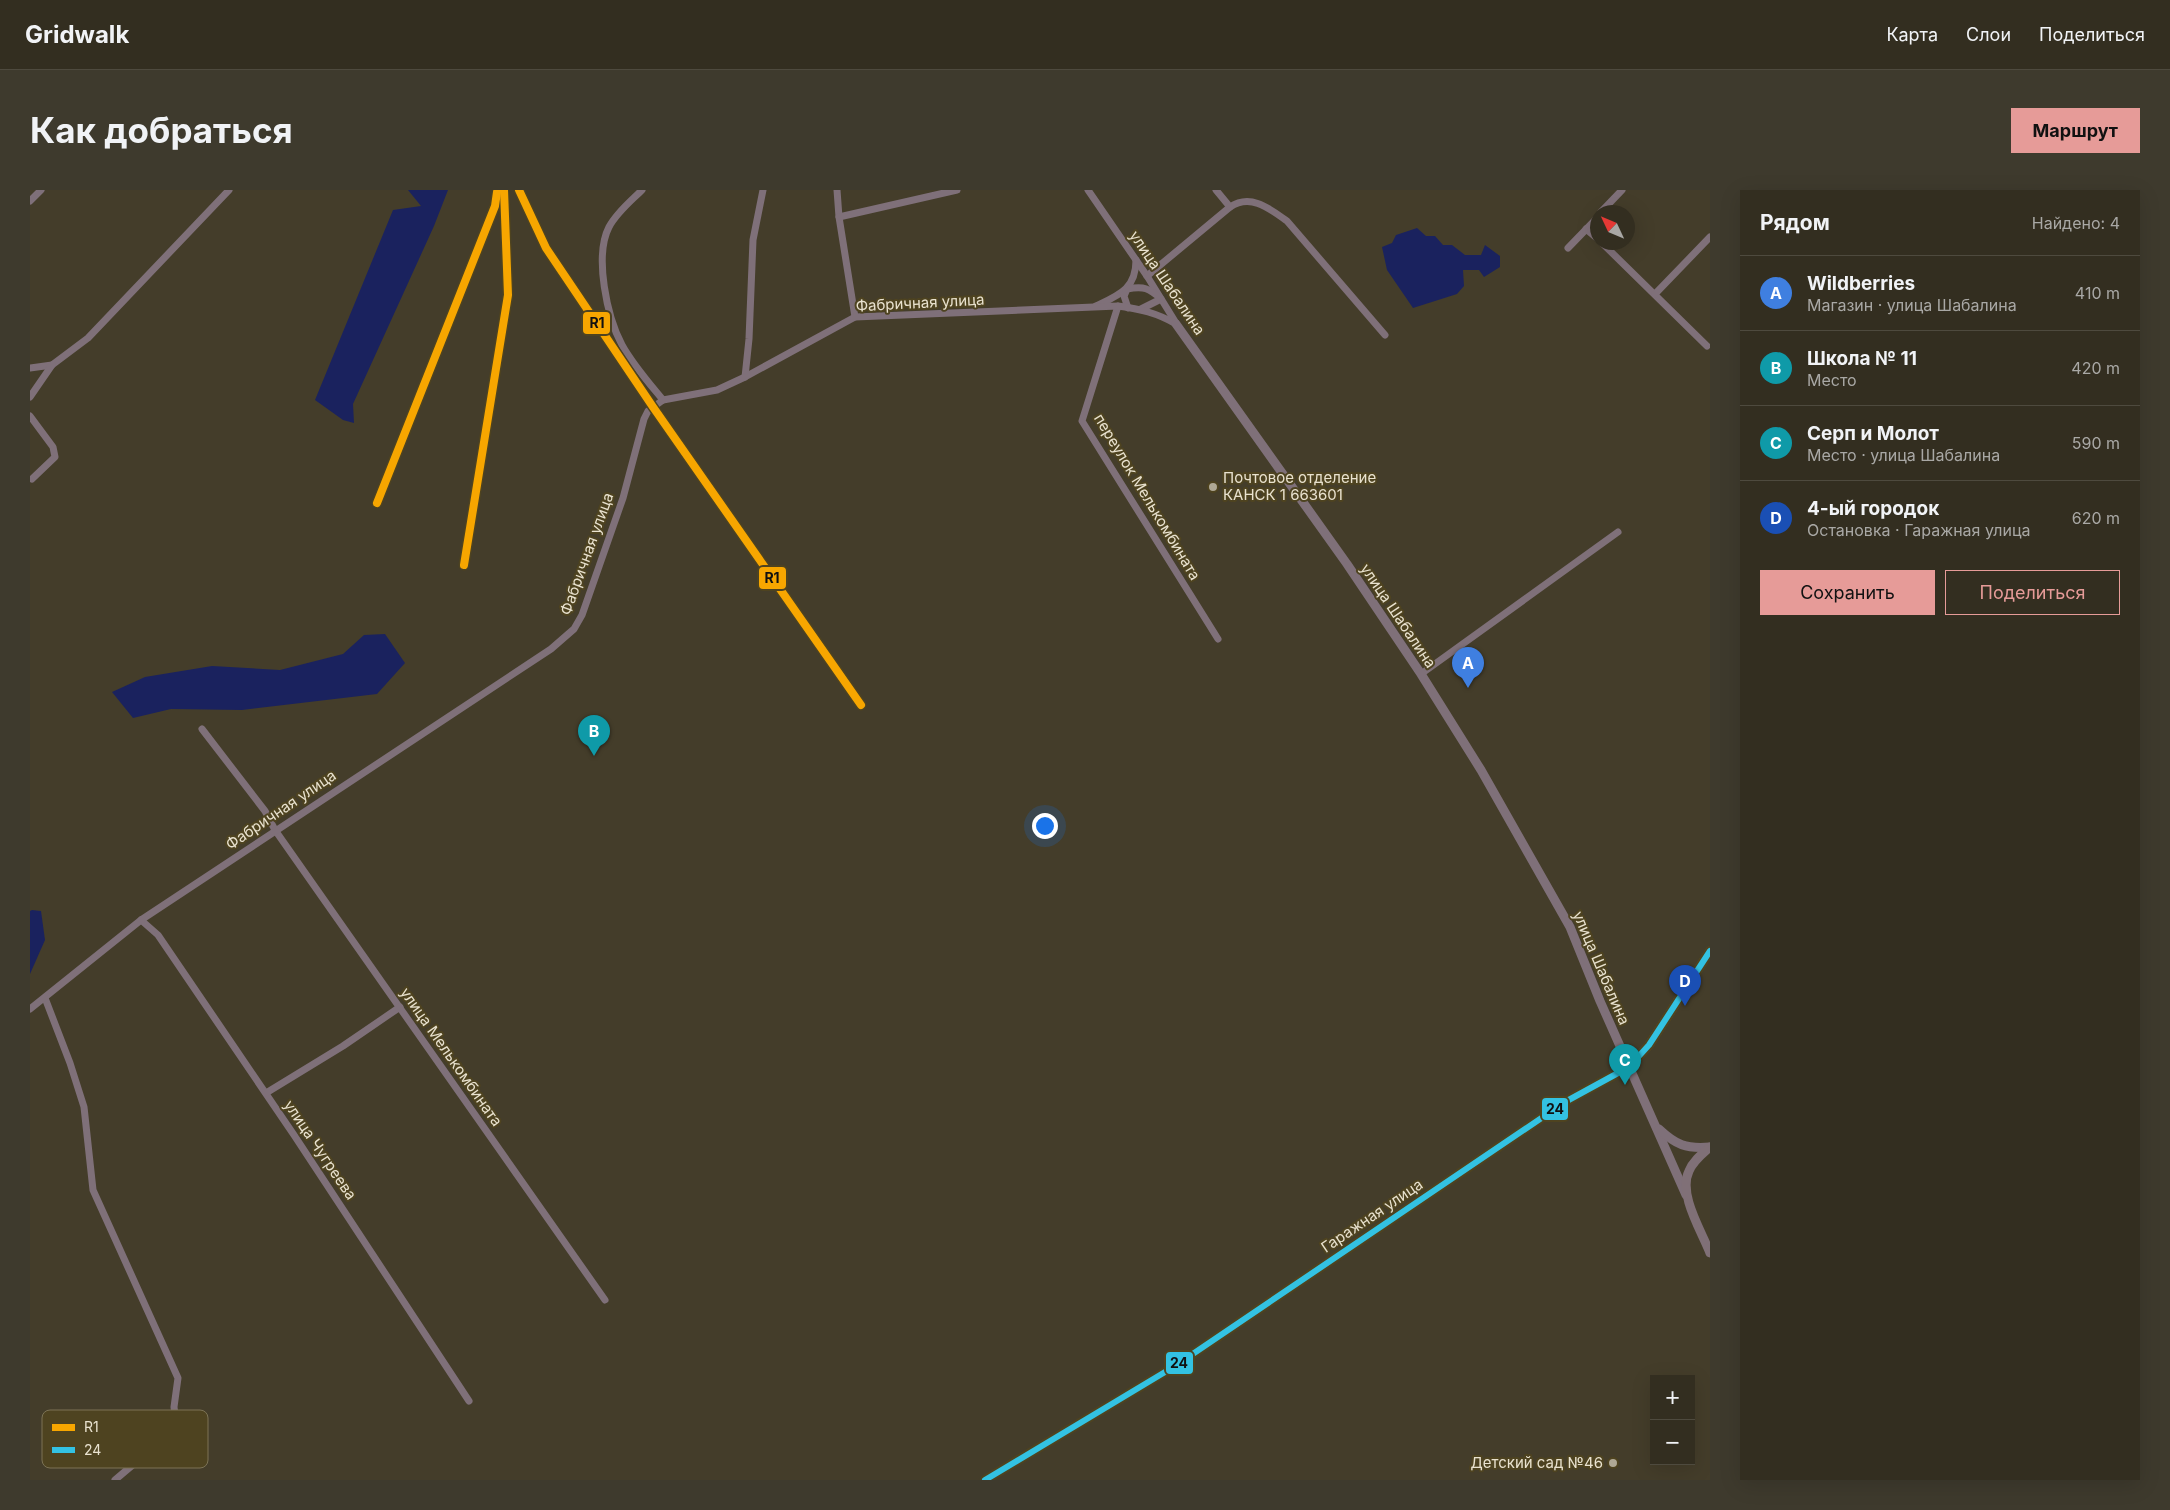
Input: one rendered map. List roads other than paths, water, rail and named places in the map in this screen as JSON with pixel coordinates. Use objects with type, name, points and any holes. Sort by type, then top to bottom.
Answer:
[{"type":"main road","points":[[1710,1147],[1696,1160],[1689,1171],[1686,1182],[1686,1195],[1710,1253]]},
{"type":"street","points":[[30,202],[41,190]]},
{"type":"street","points":[[30,397],[33,386],[52,365],[88,338],[228,190]]},
{"type":"street","points":[[642,190],[616,217],[609,228],[604,240],[602,263],[607,299],[622,345],[636,367],[663,400]]},
{"type":"street","points":[[837,190],[839,217],[855,317]]},
{"type":"street","points":[[839,217],[957,190]]},
{"type":"street","name":"улица Шабалина","points":[[1088,190],[1136,259],[1176,324],[1347,564],[1421,674],[1481,770],[1570,927],[1686,1195]]},
{"type":"street","points":[[1216,190],[1230,207]]},
{"type":"street","points":[[1608,205],[1622,190]]},
{"type":"street","points":[[745,377],[749,339],[753,240],[763,191]]},
{"type":"street","points":[[1147,276],[1237,202],[1253,201],[1272,210],[1287,221],[1385,335]]},
{"type":"street","points":[[1568,248],[1590,225]]},
{"type":"street","points":[[1586,229],[1590,233]]},
{"type":"street","points":[[1655,294],[1710,237]]},
{"type":"street","points":[[1609,250],[1707,346]]},
{"type":"street","points":[[1128,308],[1124,296],[1136,271],[1136,259]]},
{"type":"street","points":[[1093,308],[1128,289],[1138,287],[1150,289],[1161,299],[1141,309]]},
{"type":"street","name":"Фабричная улица","points":[[30,1009],[141,920],[543,654],[574,629],[582,615],[624,498],[644,419],[648,412],[663,400],[702,394],[745,377],[855,317],[1118,306],[1159,314],[1176,324]]},
{"type":"street","name":"переулок Мелькомбината","points":[[1118,306],[1082,421],[1218,639]]},
{"type":"street","points":[[30,368],[52,365]]},
{"type":"street","points":[[30,416],[53,447],[55,457],[32,480]]},
{"type":"street","points":[[1421,674],[1618,532]]},
{"type":"street","name":"улица Мелькомбината","points":[[202,729],[265,811],[275,830],[605,1300]]},
{"type":"street","name":"улица Чугреева","points":[[141,920],[158,935],[266,1094],[469,1401]]},
{"type":"street","name":"Гаражная улица","points":[[985,1480],[1175,1366],[1565,1102],[1629,1067],[1649,1045],[1710,951]]},
{"type":"street","points":[[45,998],[70,1063],[84,1108],[94,1190],[178,1378],[174,1410]]},
{"type":"street","points":[[266,1094],[343,1046],[400,1007]]},
{"type":"street","points":[[1655,1125],[1678,1144],[1693,1148],[1710,1147]]},
{"type":"street","points":[[115,1480],[129,1468]]},
{"type":"place","name":"Почтовое отделение КАНСК 1 663601","points":[[1213,487]]},
{"type":"place","name":"Wildberries","points":[[1468,688]]},
{"type":"place","name":"Школа № 11","points":[[594,756]]},
{"type":"place","name":"4-ый городок","points":[[1685,1006]]},
{"type":"place","name":"Серп и Молот","points":[[1625,1085]]},
{"type":"place","name":"Детский сад №46","points":[[1613,1463]]}]
